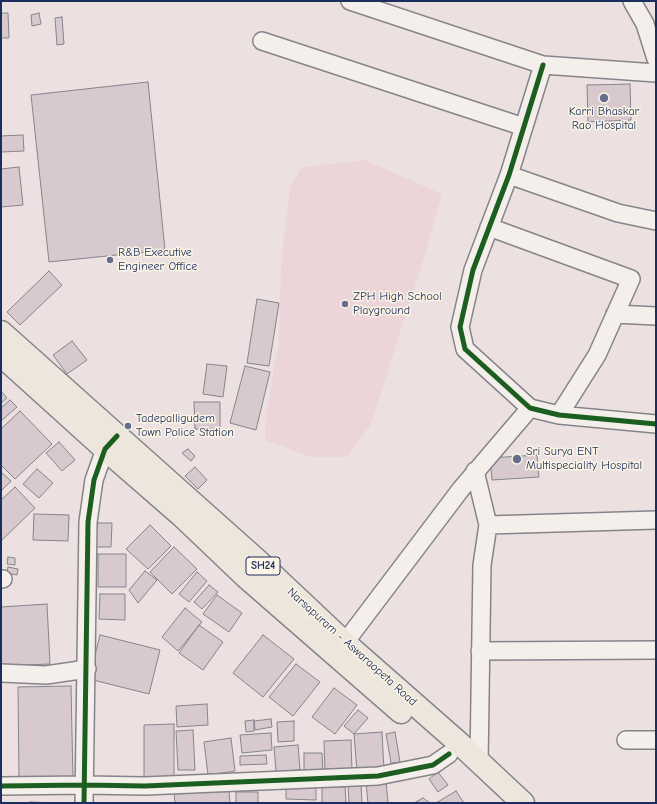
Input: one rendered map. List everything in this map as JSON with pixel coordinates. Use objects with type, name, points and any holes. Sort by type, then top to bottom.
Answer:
[{"type":"main road","name":"Narsapuram - Aswaraopeta Road","points":[[1,332],[111,443]]},
{"type":"main road","name":"Narsapuram - Aswaraopeta Road","points":[[1,355],[259,562],[340,649],[501,803]]},
{"type":"main road","name":"Narsapuram - Aswaraopeta Road","points":[[340,649],[480,763],[523,803]]},
{"type":"street","points":[[350,1],[543,66],[656,73]]},
{"type":"street","points":[[632,1],[645,24],[656,59]]},
{"type":"street","points":[[262,41],[524,127]]},
{"type":"street","points":[[543,66],[508,176],[473,270],[460,327],[465,349],[530,408],[559,414],[656,424]]},
{"type":"street","points":[[508,176],[618,213],[656,221]]},
{"type":"street","points":[[489,227],[631,279],[597,355],[559,414]]},
{"type":"street","points":[[615,314],[656,316]]},
{"type":"street","points":[[340,649],[402,565],[475,472],[530,408]]},
{"type":"street","points":[[84,803],[88,522],[94,480],[111,443]]},
{"type":"street","points":[[475,472],[488,525],[482,565],[480,763]]},
{"type":"street","points":[[488,525],[656,520]]},
{"type":"street","points":[[480,651],[656,650]]},
{"type":"street","points":[[1,673],[46,675],[87,669]]},
{"type":"street","points":[[626,740],[656,740]]},
{"type":"street","points":[[1,786],[85,784],[153,786],[378,776],[433,765],[449,754]]},
{"type":"shaded area","name":"ZPH High School Playground","points":[[365,160],[442,194],[427,248],[371,424],[347,457],[311,457],[265,440],[266,414],[279,341],[281,266],[290,187],[302,167]]},
{"type":"building","points":[[1,13],[8,13],[9,38],[1,38]]},
{"type":"building","points":[[39,13],[41,24],[32,26],[31,15]]},
{"type":"building","points":[[62,17],[64,44],[57,45],[55,18]]},
{"type":"building","points":[[148,82],[165,250],[49,262],[31,95]]},
{"type":"building","points":[[630,84],[631,120],[588,122],[587,85]]},
{"type":"building","points":[[23,135],[24,151],[1,152],[1,136]]},
{"type":"building","points":[[19,167],[23,205],[1,207],[1,169]]},
{"type":"building","points":[[49,271],[62,285],[20,325],[7,312]]},
{"type":"building","points":[[257,299],[279,303],[269,366],[247,363]]},
{"type":"building","points":[[72,341],[87,360],[67,374],[53,355]]},
{"type":"building","points":[[207,364],[227,366],[223,397],[203,394]]},
{"type":"building","points":[[245,366],[270,372],[256,430],[230,423]]},
{"type":"building","points":[[1,391],[7,398],[1,403]]},
{"type":"building","points":[[10,400],[17,407],[1,421],[1,408]]},
{"type":"building","points":[[194,402],[220,402],[220,429],[195,429]]},
{"type":"building","points":[[20,411],[52,444],[15,479],[1,465],[1,429]]},
{"type":"building","points":[[59,442],[75,460],[62,471],[46,453]]},
{"type":"building","points":[[188,449],[195,456],[191,461],[182,453]]},
{"type":"building","points":[[537,455],[539,477],[492,480],[490,458]]},
{"type":"building","points":[[195,467],[207,480],[198,489],[185,476]]},
{"type":"building","points":[[37,469],[53,483],[39,498],[23,484]]},
{"type":"building","points":[[1,472],[11,481],[1,491]]},
{"type":"building","points":[[15,487],[35,508],[1,541],[1,500]]},
{"type":"building","points":[[34,514],[69,515],[68,541],[33,540]]},
{"type":"building","points":[[94,523],[112,523],[111,547],[94,547]]},
{"type":"building","points":[[150,525],[171,546],[148,569],[126,549]]},
{"type":"building","points":[[174,547],[197,569],[172,594],[150,572]]},
{"type":"building","points":[[98,554],[126,554],[126,587],[98,587]]},
{"type":"building","points":[[8,557],[15,558],[15,565],[7,564]]},
{"type":"building","points":[[8,567],[18,569],[17,575],[7,573]]},
{"type":"building","points":[[145,571],[157,580],[138,603],[129,590]]},
{"type":"building","points":[[197,572],[207,581],[189,602],[179,594]]},
{"type":"building","points":[[209,585],[218,592],[202,609],[194,602]]},
{"type":"building","points":[[100,594],[125,594],[125,620],[99,619]]},
{"type":"building","points":[[217,595],[242,613],[229,632],[203,614]]},
{"type":"building","points":[[47,604],[50,664],[1,666],[1,607]]},
{"type":"building","points":[[185,608],[202,622],[178,651],[162,637]]},
{"type":"building","points":[[199,625],[223,642],[203,670],[179,653]]},
{"type":"building","points":[[100,635],[160,650],[149,694],[89,679]]},
{"type":"building","points":[[263,635],[294,659],[263,697],[233,673]]},
{"type":"building","points":[[296,664],[320,682],[293,716],[269,697]]},
{"type":"building","points":[[71,686],[73,780],[19,781],[18,687]]},
{"type":"building","points":[[334,688],[357,705],[335,734],[312,717]]},
{"type":"building","points":[[207,704],[208,725],[177,727],[176,706]]},
{"type":"building","points":[[358,710],[368,718],[354,734],[344,726]]},
{"type":"building","points":[[271,719],[272,727],[255,730],[254,721]]},
{"type":"building","points":[[254,720],[254,731],[246,732],[245,721]]},
{"type":"building","points":[[294,721],[294,741],[278,742],[277,722]]},
{"type":"building","points":[[174,724],[174,778],[144,778],[144,725]]},
{"type":"building","points":[[193,730],[195,770],[178,770],[176,731]]},
{"type":"building","points":[[382,732],[384,770],[357,772],[354,734]]},
{"type":"building","points":[[395,732],[400,762],[391,763],[386,734]]},
{"type":"building","points":[[271,733],[272,750],[242,753],[240,735]]},
{"type":"building","points":[[231,738],[235,771],[208,775],[204,742]]},
{"type":"building","points":[[351,740],[352,771],[325,772],[324,741]]},
{"type":"building","points":[[298,745],[300,770],[276,772],[274,747]]},
{"type":"building","points":[[304,753],[322,753],[323,773],[304,774]]},
{"type":"building","points":[[266,755],[267,764],[240,765],[240,756]]},
{"type":"building","points":[[438,772],[448,785],[438,792],[429,779]]},
{"type":"building","points":[[386,781],[388,803],[368,803],[366,783]]},
{"type":"building","points":[[361,784],[362,803],[349,803],[348,785]]},
{"type":"building","points":[[286,787],[316,787],[316,800],[286,799]]},
{"type":"building","points":[[322,787],[345,787],[346,803],[322,803]]},
{"type":"building","points":[[229,791],[230,803],[175,803],[174,793]]},
{"type":"building","points":[[456,791],[464,803],[436,803]]},
{"type":"building","points":[[236,792],[258,792],[258,803],[236,803]]},
{"type":"building","points":[[423,798],[430,803],[414,803]]},
{"type":"building","points":[[30,802],[58,803],[30,803]]},
{"type":"cycle path","points":[[543,65],[509,175],[473,270],[460,327],[465,349],[530,408],[559,415],[656,424]]},
{"type":"cycle path","points":[[84,803],[88,522],[94,480],[105,449],[117,436]]},
{"type":"cycle path","points":[[1,786],[145,786],[378,776],[433,765],[449,754]]},
{"type":"place","name":"Karri Bhaskar Rao Hospital","points":[[604,98]]},
{"type":"place","name":"R&B Executive Engineer Office","points":[[110,260]]},
{"type":"place","name":"ZPH High School Playground","points":[[345,304]]},
{"type":"place","name":"Tadepalligudem Town Police Station","points":[[128,426]]},
{"type":"place","name":"Sri Surya ENT Multispeciality Hospital","points":[[517,459]]}]
